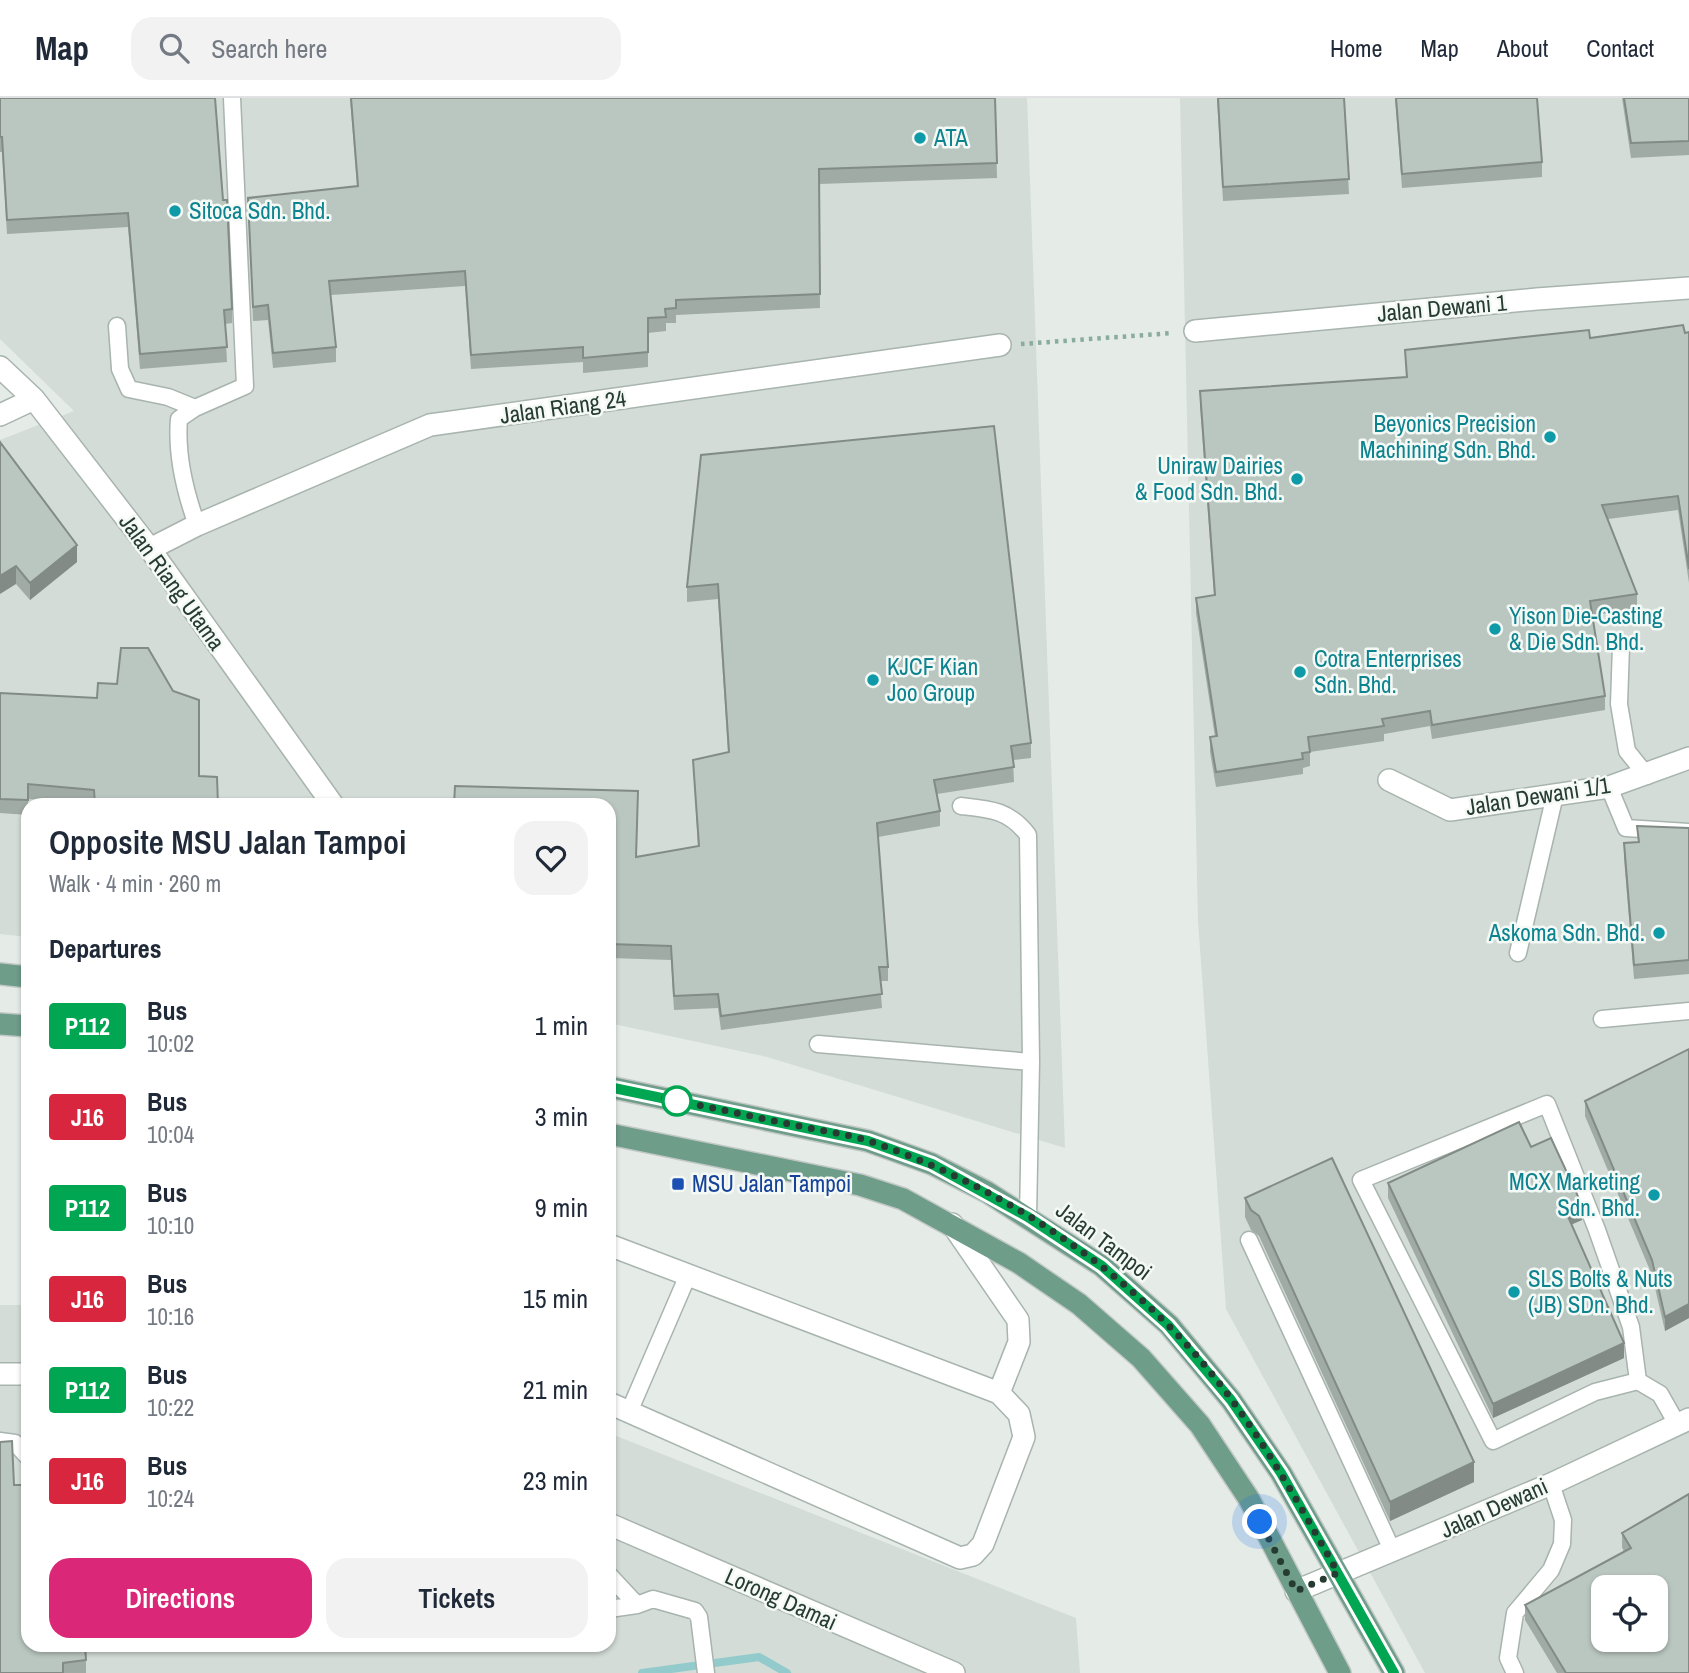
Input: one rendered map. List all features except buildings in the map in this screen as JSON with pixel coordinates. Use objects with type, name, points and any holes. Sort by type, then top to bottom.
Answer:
[{"type":"main road","points":[[0,974],[21,976]]},
{"type":"main road","points":[[0,1024],[21,1026]]},
{"type":"main road","name":"Jalan Tampoi","points":[[616,1088],[868,1141],[932,1164],[1028,1217],[1102,1266],[1168,1325],[1231,1400],[1274,1462],[1394,1673]]},
{"type":"main road","points":[[616,1135],[860,1185],[903,1199],[952,1224],[1079,1304],[1141,1358],[1200,1425],[1248,1499],[1340,1673]]},
{"type":"street","name":"Jalan Dewani 1","points":[[1195,331],[1537,299],[1689,288]]},
{"type":"street","name":"Jalan Riang 24","points":[[150,549],[197,525],[430,425],[1000,345]]},
{"type":"street","name":"Jalan Riang Utama","points":[[0,367],[34,399],[150,549],[328,798]]},
{"type":"street","points":[[0,415],[34,399]]},
{"type":"street","name":"Jalan Dewani 1/1","points":[[1389,780],[1450,810],[1609,787],[1647,776],[1689,758]]},
{"type":"street","points":[[952,1224],[1018,1320],[1019,1342],[999,1393]]},
{"type":"street","points":[[616,1248],[999,1393],[1020,1414],[1024,1437],[983,1544],[973,1555],[960,1558],[616,1406]]},
{"type":"street","points":[[0,1374],[21,1374]]},
{"type":"street","name":"Jalan Dewani","points":[[1296,1591],[1551,1484],[1683,1422]]},
{"type":"street","name":"Lorong Damai","points":[[616,1527],[954,1673]]},
{"type":"lane","points":[[197,525],[186,488],[178,440],[179,419],[195,408],[245,386],[232,98]]},
{"type":"lane","points":[[117,326],[120,369],[129,389],[168,397],[195,408]]},
{"type":"lane","points":[[1621,646],[1619,704],[1628,751],[1647,776]]},
{"type":"lane","points":[[1609,787],[1626,828],[1689,832]]},
{"type":"lane","points":[[1518,953],[1555,795]]},
{"type":"lane","points":[[961,806],[1001,811],[1016,820],[1028,835],[1031,1062],[1028,1217]]},
{"type":"lane","points":[[1602,1019],[1689,1011]]},
{"type":"lane","points":[[818,1044],[1031,1062]]},
{"type":"lane","points":[[1638,1381],[1631,1327],[1597,1230],[1547,1104],[1361,1180],[1493,1441],[1595,1392],[1638,1381],[1660,1394],[1683,1422]]},
{"type":"lane","points":[[1248,1240],[1393,1552]]},
{"type":"lane","points":[[629,1412],[688,1275]]},
{"type":"lane","points":[[0,1441],[15,1443],[21,1449]]},
{"type":"lane","points":[[1515,1673],[1508,1658],[1515,1613],[1550,1570],[1562,1544],[1563,1520],[1551,1484]]},
{"type":"lane","points":[[616,1582],[638,1605]]},
{"type":"lane","points":[[616,1608],[638,1605],[653,1599],[668,1601],[695,1611],[699,1617],[706,1673]]},
{"type":"path","points":[[1000,345],[1195,331]]},
{"type":"shaded area","points":[[0,98],[1027,98],[1065,1148],[767,1057],[616,1025],[616,798],[21,798],[21,936],[0,934],[0,440],[74,411],[0,339]]},
{"type":"shaded area","points":[[1180,98],[1689,98],[1689,1673],[1425,1673],[1226,1309],[1198,921]]},
{"type":"shaded area","points":[[0,1305],[21,1305],[21,1652],[616,1652],[616,1436],[1076,1618],[1080,1673],[0,1673]]},
{"type":"waterway","points":[[642,1673],[759,1657],[787,1673]]},
{"type":"bus line","name":"P112","points":[[616,1088],[868,1141],[932,1164],[987,1192],[1102,1266],[1168,1325],[1231,1400],[1281,1473],[1394,1673]]},
{"type":"place","name":"ATA","points":[[920,138]]},
{"type":"place","name":"Sitoca Sdn. Bhd.","points":[[175,211]]},
{"type":"place","name":"Beyonics Precision Machining Sdn. Bhd.","points":[[1550,437]]},
{"type":"place","name":"Uniraw Dairies & Food Sdn. Bhd.","points":[[1297,479]]},
{"type":"place","name":"Yison Die-Casting & Die Sdn. Bhd.","points":[[1495,629]]},
{"type":"place","name":"Cotra Enterprises Sdn. Bhd.","points":[[1300,672]]},
{"type":"place","name":"KJCF Kian Joo Group","points":[[873,680]]},
{"type":"place","name":"Askoma Sdn. Bhd.","points":[[1659,933]]},
{"type":"place","name":"MSU Jalan Tampoi","points":[[678,1184]]},
{"type":"place","name":"MCX Marketing Sdn. Bhd.","points":[[1654,1195]]},
{"type":"place","name":"SLS Bolts & Nuts (JB) SDn. Bhd.","points":[[1514,1292]]},
{"type":"route","points":[[677,1101],[664,1098],[868,1141],[932,1164],[987,1192],[1102,1266],[1168,1325],[1231,1400],[1281,1473],[1338,1573],[1296,1591],[1260,1522]]}]
